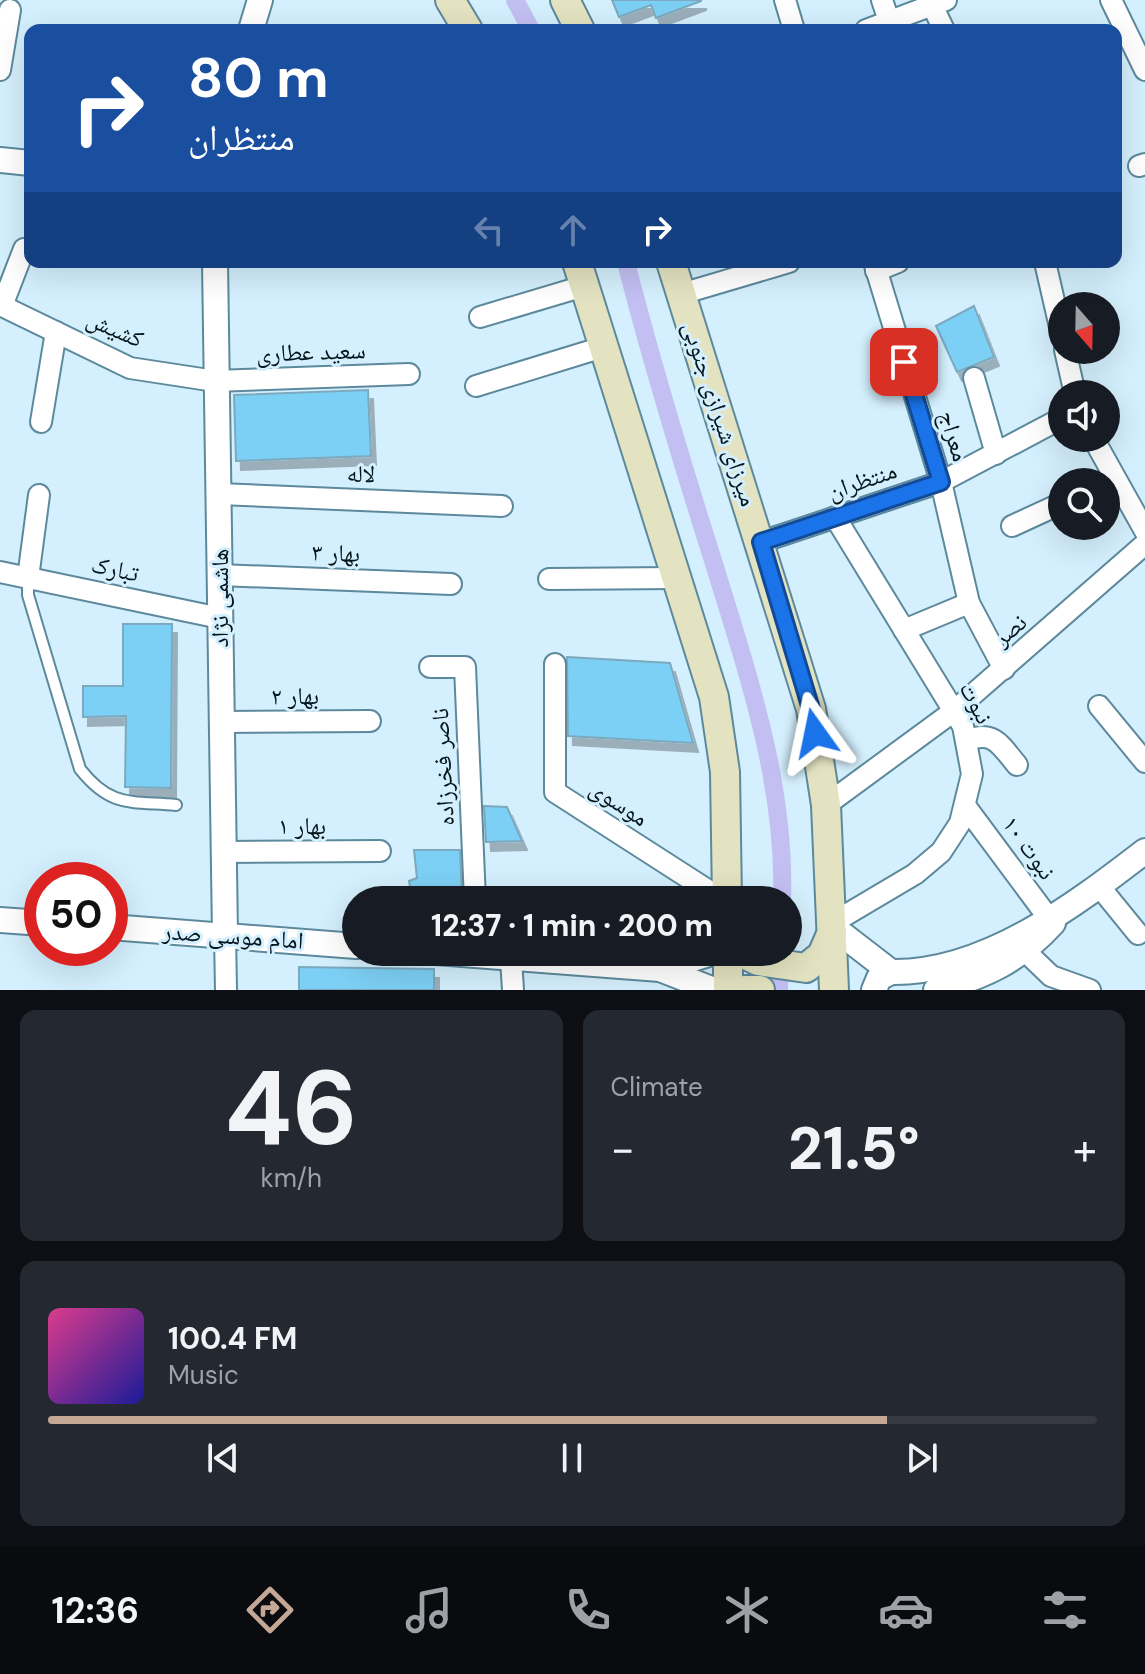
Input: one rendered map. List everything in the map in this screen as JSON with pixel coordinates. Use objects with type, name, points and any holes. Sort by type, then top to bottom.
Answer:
[{"type":"main road","points":[[450,0],[464,24]]},
{"type":"main road","points":[[565,0],[577,24]]},
{"type":"main road","name":"میرزای شیرازی جنوبی","points":[[673,268],[811,709],[826,805],[834,925],[834,990]]},
{"type":"main road","points":[[580,274],[714,697],[725,772],[725,886]]},
{"type":"main road","points":[[796,966],[806,968],[822,955],[834,925]]},
{"type":"main road","points":[[728,966],[728,990]]},
{"type":"main road","points":[[745,990],[757,990]]},
{"type":"street","points":[[253,24],[260,0]]},
{"type":"street","points":[[785,0],[792,24]]},
{"type":"street","points":[[882,0],[889,21]]},
{"type":"street","points":[[1111,0],[1145,70]]},
{"type":"street","points":[[881,24],[939,3],[943,24]]},
{"type":"street","points":[[0,70],[10,10]]},
{"type":"street","points":[[0,160],[24,162]]},
{"type":"street","points":[[1,305],[24,249]]},
{"type":"street","name":"هاشمی نژاد","points":[[215,268],[225,935]]},
{"type":"street","points":[[681,294],[769,268]]},
{"type":"street","name":"معراج","points":[[875,268],[941,482],[969,603],[1004,669]]},
{"type":"street","points":[[1046,268],[1052,292]]},
{"type":"street","points":[[480,317],[580,274]]},
{"type":"street","name":"کشیش","points":[[1,305],[130,368],[215,381]]},
{"type":"street","points":[[41,422],[56,332]]},
{"type":"street","points":[[476,386],[603,347]]},
{"type":"street","name":"سعید عطاری","points":[[215,381],[409,374]]},
{"type":"street","points":[[974,378],[996,454]]},
{"type":"street","name":"منتظران","points":[[761,542],[941,482],[1048,426]]},
{"type":"street","name":"لاله","points":[[219,494],[502,506]]},
{"type":"street","points":[[28,578],[39,495]]},
{"type":"street","points":[[1120,496],[1145,531]]},
{"type":"street","points":[[1012,526],[1048,509]]},
{"type":"street","name":"نبوت","points":[[834,925],[929,864],[952,838],[966,807],[972,774],[968,740],[954,711],[835,517]]},
{"type":"street","name":"نصر","points":[[826,805],[954,711],[1145,544]]},
{"type":"street","name":"تبارک","points":[[0,572],[220,618]]},
{"type":"street","name":"بهار ۳","points":[[219,575],[451,584]]},
{"type":"street","points":[[549,579],[676,578]]},
{"type":"street","points":[[904,630],[969,603]]},
{"type":"street","name":"موسوی","points":[[555,664],[555,792],[703,886]]},
{"type":"street","name":"ناصر فخرزاده","points":[[430,667],[465,667],[474,886]]},
{"type":"street","points":[[1099,706],[1145,762]]},
{"type":"street","name":"بهار ۲","points":[[221,722],[370,721]]},
{"type":"street","points":[[968,740],[984,734],[993,737],[1017,765]]},
{"type":"street","name":"نبوت ۱۰","points":[[966,807],[1056,916]]},
{"type":"street","name":"بهار ۱","points":[[225,852],[380,851]]},
{"type":"street","points":[[834,925],[882,981],[980,954],[1056,916],[1141,861]]},
{"type":"street","points":[[1099,886],[1138,934]]},
{"type":"street","points":[[936,990],[978,984],[1026,952],[1056,916]]},
{"type":"street","points":[[0,920],[24,922]]},
{"type":"street","name":"امام موسی صدر","points":[[128,928],[342,945]]},
{"type":"street","points":[[225,935],[226,990]]},
{"type":"street","points":[[1026,952],[1052,983],[1090,990]]},
{"type":"street","points":[[511,966],[513,990]]},
{"type":"street","points":[[615,966],[660,969],[714,990]]},
{"type":"street","points":[[660,969],[670,966]]},
{"type":"lane","points":[[28,578],[28,595],[80,769],[93,786],[114,800],[176,805]]},
{"type":"building","points":[[612,0],[701,1],[656,18],[651,5],[619,17]]},
{"type":"building","points":[[974,306],[994,357],[957,372],[936,326]]},
{"type":"building","points":[[368,390],[371,456],[236,461],[234,395]]},
{"type":"building","points":[[123,624],[172,624],[171,788],[125,787],[126,716],[83,717],[83,686],[123,686]]},
{"type":"building","points":[[567,657],[670,663],[693,743],[568,736]]},
{"type":"building","points":[[484,806],[507,807],[522,841],[486,842]]},
{"type":"building","points":[[414,850],[460,850],[461,886],[410,886],[409,881],[417,878]]},
{"type":"building","points":[[299,967],[434,969],[434,990],[299,990]]},
{"type":"waterway","points":[[515,0],[528,24]]},
{"type":"waterway","points":[[628,268],[657,377],[752,690],[778,815],[782,886]]},
{"type":"waterway","points":[[779,990],[780,966]]},
{"type":"route","points":[[815,733],[811,709],[761,542],[941,482],[904,362]]}]
